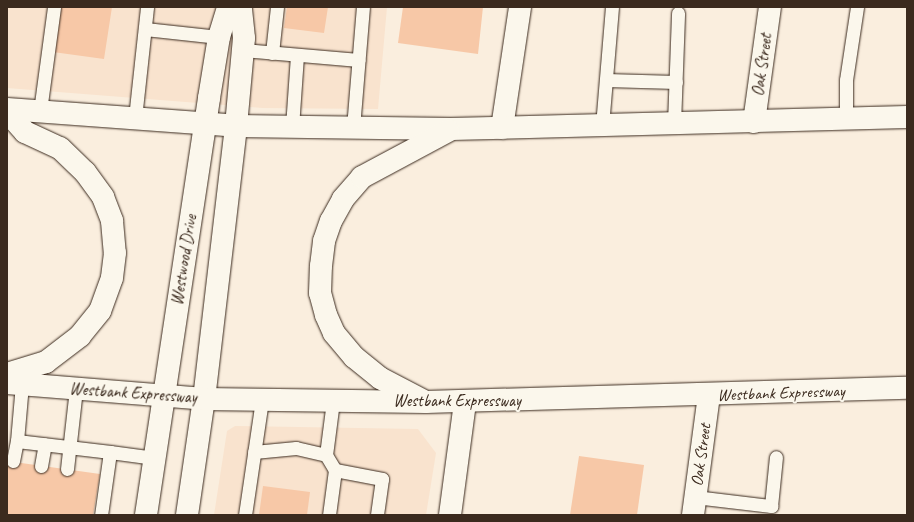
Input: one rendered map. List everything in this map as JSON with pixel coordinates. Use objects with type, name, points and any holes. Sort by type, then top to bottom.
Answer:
[{"type":"main road","name":"Westwood Drive","points":[[146,515],[205,123],[219,37],[228,7]]},
{"type":"main road","name":"Westwood Drive","points":[[188,515],[204,399],[236,126],[243,50],[241,7]]},
{"type":"main road","points":[[502,128],[520,7]]},
{"type":"main road","name":"Oak Street","points":[[754,122],[770,7]]},
{"type":"main road","points":[[7,109],[236,126],[451,129],[907,117]]},
{"type":"main road","points":[[7,112],[25,132],[60,148],[86,172],[103,197],[112,222],[115,253],[112,278],[100,311],[80,336],[46,362],[12,380]]},
{"type":"main road","points":[[426,402],[380,378],[354,357],[334,333],[326,315],[320,293],[321,266],[324,242],[331,221],[343,199],[362,177],[451,129]]},
{"type":"main road","name":"Westbank Expressway","points":[[12,380],[76,389],[204,399],[426,402],[709,395],[907,388]]},
{"type":"main road","name":"Oak Street","points":[[694,506],[709,395]]},
{"type":"main road","points":[[450,515],[465,402]]},
{"type":"lane","points":[[40,111],[54,7]]},
{"type":"lane","points":[[135,118],[147,7]]},
{"type":"lane","points":[[272,53],[277,7]]},
{"type":"lane","points":[[353,128],[363,7]]},
{"type":"lane","points":[[602,126],[612,7]]},
{"type":"lane","points":[[846,119],[846,80],[856,7]]},
{"type":"lane","points":[[674,124],[678,13]]},
{"type":"lane","points":[[145,29],[219,37]]},
{"type":"lane","points":[[243,50],[359,60]]},
{"type":"lane","points":[[292,127],[297,55]]},
{"type":"lane","points":[[606,80],[676,82]]},
{"type":"lane","points":[[12,380],[17,441],[13,462]]},
{"type":"lane","points":[[67,469],[76,389]]},
{"type":"lane","points":[[245,515],[262,400]]},
{"type":"lane","points":[[329,515],[335,470],[326,455],[333,401]]},
{"type":"lane","points":[[17,441],[155,458]]},
{"type":"lane","points":[[41,466],[44,444]]},
{"type":"lane","points":[[254,452],[296,448],[326,455]]},
{"type":"lane","points":[[101,515],[110,452]]},
{"type":"lane","points":[[694,506],[770,510],[776,457]]},
{"type":"lane","points":[[335,470],[382,479],[378,515]]},
{"type":"shaded area","points":[[7,7],[387,7],[378,109],[262,108],[7,88]]},
{"type":"shaded area","points":[[235,426],[418,429],[436,453],[426,515],[214,515],[227,431]]},
{"type":"building","points":[[60,7],[112,7],[104,59],[53,52]]},
{"type":"building","points":[[287,7],[328,7],[324,33],[284,28]]},
{"type":"building","points":[[403,7],[483,7],[478,54],[398,43]]},
{"type":"building","points":[[579,456],[644,465],[637,515],[570,515]]},
{"type":"building","points":[[7,461],[100,474],[93,515],[7,515]]},
{"type":"building","points":[[263,486],[310,492],[307,515],[259,515]]}]
